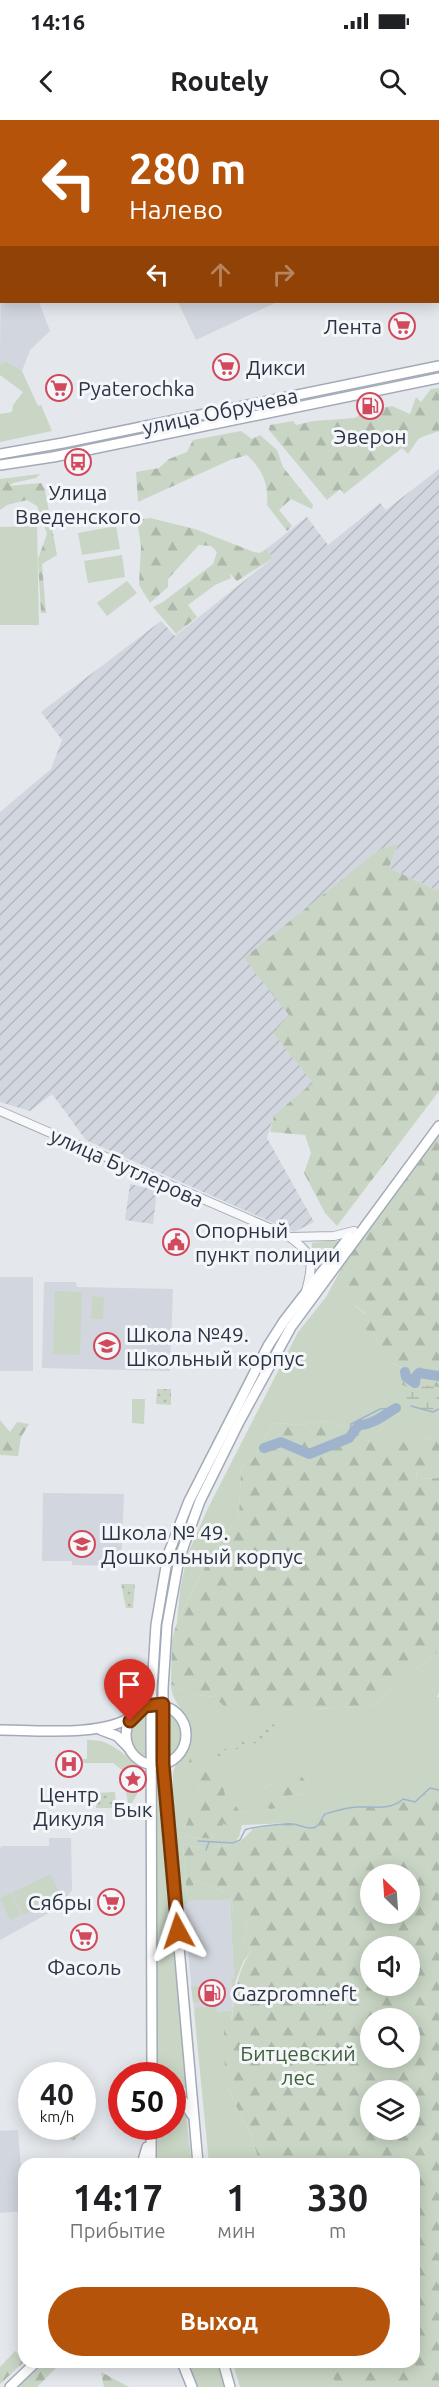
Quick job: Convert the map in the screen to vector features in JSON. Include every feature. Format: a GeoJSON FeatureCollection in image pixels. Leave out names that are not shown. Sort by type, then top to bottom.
{"type":"FeatureCollection","features":[{"type":"Feature","properties":{"kind":"main road","name":"улица Обручева"},"geometry":{"type":"LineString","coordinates":[[0,454],[439,366]]}},
{"type":"Feature","properties":{"kind":"main road","name":"улица Обручева"},"geometry":{"type":"LineString","coordinates":[[0,465],[53,457],[439,378]]}},
{"type":"Feature","properties":{"kind":"main road"},"geometry":{"type":"LineString","coordinates":[[152,2062],[151,1704],[156,1624],[162,1582],[177,1531],[220,1439],[268,1346],[305,1293],[439,1118]]}},
{"type":"Feature","properties":{"kind":"main road"},"geometry":{"type":"LineString","coordinates":[[197,2158],[163,1764],[167,1624],[173,1585],[187,1534],[200,1501],[244,1412],[291,1327],[439,1126]]}},
{"type":"Feature","properties":{"kind":"main road"},"geometry":{"type":"LineString","coordinates":[[0,1730],[97,1729],[120,1724],[151,1704],[163,1704],[179,1716],[184,1726],[186,1739],[182,1752],[177,1758],[163,1764],[151,1764],[138,1758],[117,1736],[97,1729]]}},
{"type":"Feature","properties":{"kind":"main road"},"geometry":{"type":"LineString","coordinates":[[133,1753],[126,1733],[134,1715]]}},
{"type":"Feature","properties":{"kind":"main road"},"geometry":{"type":"LineString","coordinates":[[186,2106],[194,2120]]}},
{"type":"Feature","properties":{"kind":"main road"},"geometry":{"type":"LineString","coordinates":[[144,2158],[148,2140]]}},
{"type":"Feature","properties":{"kind":"main road"},"geometry":{"type":"LineString","coordinates":[[151,2140],[151,2158]]}},
{"type":"Feature","properties":{"kind":"main road"},"geometry":{"type":"LineString","coordinates":[[10,2387],[30,2368]]}},
{"type":"Feature","properties":{"kind":"main road"},"geometry":{"type":"LineString","coordinates":[[184,2368],[192,2387]]}},
{"type":"Feature","properties":{"kind":"main road"},"geometry":{"type":"LineString","coordinates":[[225,2368],[230,2387]]}},
{"type":"Feature","properties":{"kind":"street","name":"улица Бутлерова"},"geometry":{"type":"LineString","coordinates":[[0,1111],[288,1236],[302,1246],[311,1258],[310,1276],[305,1293]]}},
{"type":"Feature","properties":{"kind":"street","name":"улица Бутлерова"},"geometry":{"type":"LineString","coordinates":[[288,1236],[311,1238],[354,1231]]}},
{"type":"Feature","properties":{"kind":"shaded area"},"geometry":{"type":"Polygon","coordinates":[[[0,303],[39,303],[50,331],[30,350],[22,371],[6,361],[0,365],[0,303]]]}},
{"type":"Feature","properties":{"kind":"shaded area"},"geometry":{"type":"Polygon","coordinates":[[[178,303],[275,303],[196,340],[178,303]]]}},
{"type":"Feature","properties":{"kind":"shaded area"},"geometry":{"type":"Polygon","coordinates":[[[439,469],[439,891],[389,868],[398,844],[289,1015],[274,1034],[314,1083],[274,1115],[267,1138],[314,1222],[294,1232],[86,1140],[52,1094],[30,1111],[0,1102],[0,812],[51,769],[62,740],[41,712],[161,621],[175,636],[273,558],[266,549],[307,517],[328,545],[380,503],[386,510],[439,469]]]}},
{"type":"Feature","properties":{"kind":"shaded area"},"geometry":{"type":"Polygon","coordinates":[[[130,1184],[157,1191],[153,1224],[125,1220],[130,1184]]]}},
{"type":"Feature","properties":{"kind":"shaded area"},"geometry":{"type":"Polygon","coordinates":[[[0,1277],[33,1277],[33,1371],[0,1371],[0,1277]]]}},
{"type":"Feature","properties":{"kind":"shaded area","name":"Школа №49. Школьный корпус"},"geometry":{"type":"Polygon","coordinates":[[[44,1282],[76,1282],[77,1287],[173,1289],[170,1371],[42,1368],[44,1282]]]}},
{"type":"Feature","properties":{"kind":"shaded area","name":"Школа № 49. Дошкольный корпус"},"geometry":{"type":"Polygon","coordinates":[[[43,1493],[124,1494],[121,1566],[72,1565],[72,1561],[42,1561],[43,1493]]]}},
{"type":"Feature","properties":{"kind":"shaded area"},"geometry":{"type":"Polygon","coordinates":[[[49,1838],[71,1838],[72,1890],[60,1907],[0,1940],[0,1848],[2,1846],[49,1846],[49,1838]]]}},
{"type":"Feature","properties":{"kind":"shaded area"},"geometry":{"type":"Polygon","coordinates":[[[230,1898],[234,1979],[231,1980],[233,2010],[217,2012],[215,2006],[197,2007],[194,2010],[183,1905],[187,1904],[187,1901],[230,1898]]]}},
{"type":"Feature","properties":{"kind":"shaded area"},"geometry":{"type":"Polygon","coordinates":[[[18,2130],[20,2158],[18,2158],[18,2212],[0,2213],[0,2131],[18,2130]]]}},
{"type":"Feature","properties":{"kind":"green space"},"geometry":{"type":"Polygon","coordinates":[[[6,361],[22,371],[52,431],[0,442],[0,414],[12,412],[13,405],[23,392],[0,375],[0,365],[6,361]]]}},
{"type":"Feature","properties":{"kind":"green space"},"geometry":{"type":"Polygon","coordinates":[[[439,388],[439,431],[419,438],[408,454],[402,448],[344,494],[340,489],[327,500],[269,430],[270,425],[293,421],[296,425],[314,421],[355,418],[365,411],[392,406],[410,414],[416,397],[421,402],[431,389],[439,388]]]}},
{"type":"Feature","properties":{"kind":"green space"},"geometry":{"type":"Polygon","coordinates":[[[241,431],[252,439],[260,435],[277,450],[283,467],[313,505],[312,509],[291,499],[279,510],[292,526],[287,531],[267,505],[267,490],[263,477],[247,455],[230,460],[138,502],[136,472],[159,468],[169,459],[187,452],[193,440],[241,431]]]}},
{"type":"Feature","properties":{"kind":"green space"},"geometry":{"type":"Polygon","coordinates":[[[40,474],[36,478],[9,486],[41,483],[45,490],[57,555],[42,564],[46,613],[41,613],[38,559],[47,534],[37,506],[27,500],[7,505],[0,510],[0,479],[40,474]]]}},
{"type":"Feature","properties":{"kind":"green space"},"geometry":{"type":"Polygon","coordinates":[[[150,518],[195,529],[254,552],[260,553],[266,549],[273,558],[237,581],[229,573],[231,578],[215,585],[188,605],[197,617],[176,634],[153,607],[213,564],[217,552],[211,546],[199,545],[168,579],[168,587],[150,603],[139,585],[141,546],[137,520],[150,518]]]}},
{"type":"Feature","properties":{"kind":"green space"},"geometry":{"type":"Polygon","coordinates":[[[37,526],[39,625],[0,625],[0,527],[37,526]]]}},
{"type":"Feature","properties":{"kind":"green space"},"geometry":{"type":"Polygon","coordinates":[[[116,526],[120,549],[82,555],[78,533],[116,526]]]}},
{"type":"Feature","properties":{"kind":"green space"},"geometry":{"type":"Polygon","coordinates":[[[122,555],[125,577],[88,583],[84,561],[122,555]]]}},
{"type":"Feature","properties":{"kind":"green space"},"geometry":{"type":"Polygon","coordinates":[[[127,581],[137,593],[107,616],[97,603],[127,581]]]}},
{"type":"Feature","properties":{"kind":"green space"},"geometry":{"type":"Polygon","coordinates":[[[398,844],[389,868],[439,891],[439,1091],[337,1226],[325,1213],[304,1173],[311,1153],[305,1135],[270,1132],[274,1115],[313,1083],[273,1033],[289,1015],[244,958],[380,849],[398,844]]]}},
{"type":"Feature","properties":{"kind":"green space"},"geometry":{"type":"Polygon","coordinates":[[[439,1135],[439,1389],[407,1387],[393,1380],[394,1373],[400,1375],[407,1369],[391,1363],[384,1354],[374,1333],[366,1330],[360,1321],[365,1313],[351,1302],[337,1279],[351,1251],[439,1135]]]}},
{"type":"Feature","properties":{"kind":"green space"},"geometry":{"type":"Polygon","coordinates":[[[337,1240],[340,1244],[322,1266],[320,1265],[312,1243],[337,1240]]]}},
{"type":"Feature","properties":{"kind":"green space"},"geometry":{"type":"Polygon","coordinates":[[[351,1251],[351,1302],[365,1314],[384,1354],[391,1363],[407,1369],[400,1375],[439,1389],[439,1434],[424,1439],[424,1450],[366,1441],[399,1415],[393,1410],[357,1430],[322,1421],[303,1425],[274,1423],[253,1459],[241,1467],[239,1516],[210,1557],[177,1622],[180,1590],[187,1556],[207,1510],[298,1332],[326,1297],[351,1251]]]}},
{"type":"Feature","properties":{"kind":"green space"},"geometry":{"type":"Polygon","coordinates":[[[55,1291],[82,1292],[80,1355],[53,1354],[55,1291]]]}},
{"type":"Feature","properties":{"kind":"green space"},"geometry":{"type":"Polygon","coordinates":[[[92,1296],[104,1297],[103,1319],[91,1319],[92,1296]]]}},
{"type":"Feature","properties":{"kind":"green space"},"geometry":{"type":"Polygon","coordinates":[[[418,1384],[439,1387],[439,1415],[411,1410],[404,1391],[418,1384]]]}},
{"type":"Feature","properties":{"kind":"green space"},"geometry":{"type":"Polygon","coordinates":[[[157,1389],[171,1389],[171,1405],[156,1404],[157,1389]]]}},
{"type":"Feature","properties":{"kind":"green space"},"geometry":{"type":"Polygon","coordinates":[[[132,1399],[145,1399],[144,1424],[132,1423],[132,1399]]]}},
{"type":"Feature","properties":{"kind":"green space"},"geometry":{"type":"Polygon","coordinates":[[[393,1410],[399,1415],[367,1441],[394,1444],[407,1427],[423,1449],[424,1439],[439,1434],[439,1468],[416,1471],[417,1479],[439,1478],[439,1651],[374,1704],[365,1707],[309,1709],[224,1706],[214,1697],[190,1694],[171,1684],[172,1640],[177,1622],[210,1557],[239,1516],[241,1467],[253,1459],[274,1423],[303,1425],[322,1421],[357,1430],[393,1410]]]}},
{"type":"Feature","properties":{"kind":"green space"},"geometry":{"type":"Polygon","coordinates":[[[0,1420],[10,1432],[17,1422],[29,1424],[21,1437],[18,1456],[0,1455],[0,1420]]]}},
{"type":"Feature","properties":{"kind":"green space"},"geometry":{"type":"Polygon","coordinates":[[[439,1468],[439,1478],[417,1479],[416,1470],[439,1468]]]}},
{"type":"Feature","properties":{"kind":"green space"},"geometry":{"type":"Polygon","coordinates":[[[121,1584],[135,1584],[133,1608],[126,1608],[121,1584]]]}},
{"type":"Feature","properties":{"kind":"green space"},"geometry":{"type":"Polygon","coordinates":[[[439,1651],[439,1693],[437,1697],[439,1697],[439,1790],[430,1788],[415,1802],[384,1808],[356,1807],[322,1817],[317,1827],[313,1828],[288,1823],[242,1825],[239,1837],[233,1844],[206,1849],[183,1844],[187,1895],[196,1880],[231,1895],[233,1912],[246,1922],[247,1930],[244,1941],[251,1951],[243,1962],[235,1983],[233,2005],[230,1899],[188,1901],[183,1905],[173,1775],[188,1747],[191,1735],[188,1721],[174,1698],[171,1684],[190,1694],[309,1709],[365,1707],[374,1704],[439,1651]],[[304,1780],[290,1781],[273,1788],[269,1784],[264,1789],[281,1797],[308,1793],[308,1784],[304,1780]],[[200,1781],[197,1787],[200,1793],[199,1811],[187,1821],[181,1836],[213,1839],[211,1834],[222,1822],[254,1815],[250,1811],[242,1813],[220,1801],[200,1781]]]}},
{"type":"Feature","properties":{"kind":"green space"},"geometry":{"type":"Polygon","coordinates":[[[147,1712],[147,1754],[144,1756],[134,1749],[129,1733],[136,1717],[147,1712]]]}},
{"type":"Feature","properties":{"kind":"green space"},"geometry":{"type":"Polygon","coordinates":[[[171,1716],[179,1726],[182,1737],[179,1747],[169,1755],[169,1717],[171,1716]]]}},
{"type":"Feature","properties":{"kind":"green space"},"geometry":{"type":"Polygon","coordinates":[[[273,1724],[278,1727],[266,1738],[244,1747],[220,1752],[221,1758],[216,1760],[214,1754],[264,1732],[273,1724]]]}},
{"type":"Feature","properties":{"kind":"green space"},"geometry":{"type":"Polygon","coordinates":[[[194,1738],[201,1744],[194,1761],[189,1763],[194,1738]]]}},
{"type":"Feature","properties":{"kind":"green space"},"geometry":{"type":"Polygon","coordinates":[[[87,1740],[101,1741],[112,1746],[131,1760],[140,1772],[143,1784],[129,1808],[122,1770],[113,1763],[83,1763],[83,1759],[87,1759],[87,1740]]]}},
{"type":"Feature","properties":{"kind":"green space"},"geometry":{"type":"Polygon","coordinates":[[[210,1767],[220,1768],[220,1782],[223,1784],[225,1795],[221,1801],[233,1802],[241,1813],[250,1811],[255,1815],[246,1823],[234,1821],[228,1826],[223,1823],[223,1829],[211,1834],[213,1839],[181,1836],[178,1841],[178,1829],[185,1827],[191,1813],[199,1811],[196,1801],[200,1793],[197,1787],[204,1772],[210,1767]]]}},
{"type":"Feature","properties":{"kind":"green space"},"geometry":{"type":"Polygon","coordinates":[[[291,1775],[300,1775],[308,1784],[308,1793],[281,1797],[277,1808],[270,1809],[259,1802],[264,1789],[269,1784],[273,1787],[280,1780],[290,1781],[291,1775]]]}},
{"type":"Feature","properties":{"kind":"green space"},"geometry":{"type":"Polygon","coordinates":[[[155,1777],[158,1777],[184,2062],[156,2062],[155,1777]]]}},
{"type":"Feature","properties":{"kind":"green space","name":"Битцевский лес"},"geometry":{"type":"Polygon","coordinates":[[[430,1788],[439,1790],[439,2387],[336,2387],[330,2368],[420,2368],[420,2158],[258,2158],[250,2131],[225,2081],[224,2024],[232,2018],[240,1975],[251,1951],[244,1941],[247,1930],[246,1922],[233,1912],[231,1895],[196,1880],[187,1896],[183,1844],[206,1849],[233,1844],[241,1841],[253,1829],[288,1823],[313,1828],[317,1827],[325,1814],[341,1809],[387,1807],[403,1799],[415,1802],[430,1788]]]}},
{"type":"Feature","properties":{"kind":"green space"},"geometry":{"type":"Polygon","coordinates":[[[115,1792],[116,1808],[96,1808],[96,1793],[115,1792]]]}},
{"type":"Feature","properties":{"kind":"green space"},"geometry":{"type":"Polygon","coordinates":[[[50,1874],[61,1896],[23,1915],[12,1893],[50,1874]]]}},
{"type":"Feature","properties":{"kind":"green space"},"geometry":{"type":"Polygon","coordinates":[[[11,1893],[21,1915],[10,1920],[0,1898],[11,1893]]]}},
{"type":"Feature","properties":{"kind":"green space"},"geometry":{"type":"Polygon","coordinates":[[[191,1986],[205,1987],[210,1990],[213,1995],[209,2002],[193,2002],[191,1986]]]}},
{"type":"Feature","properties":{"kind":"green space"},"geometry":{"type":"Polygon","coordinates":[[[216,2006],[217,2012],[232,2010],[225,2081],[250,2131],[258,2158],[208,2158],[194,2010],[197,2007],[216,2006]]]}},
{"type":"Feature","properties":{"kind":"green space"},"geometry":{"type":"Polygon","coordinates":[[[186,2116],[191,2158],[154,2158],[155,2140],[186,2140],[186,2116]]]}},
{"type":"Feature","properties":{"kind":"green space"},"geometry":{"type":"Polygon","coordinates":[[[15,2351],[18,2354],[18,2368],[0,2384],[0,2367],[15,2351]]]}},
{"type":"Feature","properties":{"kind":"green space"},"geometry":{"type":"Polygon","coordinates":[[[35,2368],[56,2368],[37,2387],[15,2387],[35,2368]]]}},
{"type":"Feature","properties":{"kind":"green space"},"geometry":{"type":"Polygon","coordinates":[[[190,2368],[220,2368],[226,2387],[198,2387],[190,2368]]]}},
{"type":"Feature","properties":{"kind":"green space"},"geometry":{"type":"Polygon","coordinates":[[[234,2368],[330,2368],[336,2387],[240,2387],[234,2368]]]}},
{"type":"Feature","properties":{"kind":"green space"},"geometry":{"type":"Polygon","coordinates":[[[101,2372],[129,2387],[104,2387],[101,2372]]]}},
{"type":"Feature","properties":{"kind":"waterway"},"geometry":{"type":"LineString","coordinates":[[405,1372],[406,1377],[415,1383],[419,1373],[439,1376]]}},
{"type":"Feature","properties":{"kind":"waterway"},"geometry":{"type":"LineString","coordinates":[[411,1406],[433,1412],[439,1409]]}},
{"type":"Feature","properties":{"kind":"waterway"},"geometry":{"type":"LineString","coordinates":[[349,1438],[351,1424],[380,1409],[396,1408]]}},
{"type":"Feature","properties":{"kind":"waterway"},"geometry":{"type":"LineString","coordinates":[[264,1448],[281,1442],[309,1454],[349,1438],[359,1425],[373,1421],[396,1408]]}},
{"type":"Feature","properties":{"kind":"waterway"},"geometry":{"type":"LineString","coordinates":[[198,1841],[233,1843],[240,1840],[245,1830],[269,1826],[290,1824],[315,1827],[325,1814],[341,1809],[387,1807],[403,1799],[415,1802],[430,1788],[439,1790]]}},
{"type":"Feature","properties":{"kind":"waterway"},"geometry":{"type":"LineString","coordinates":[[206,1850],[209,1842]]}},
{"type":"Feature","properties":{"kind":"place","name":"Лента"},"geometry":{"type":"Point","coordinates":[402,326]}},
{"type":"Feature","properties":{"kind":"place","name":"Дикси"},"geometry":{"type":"Point","coordinates":[226,367]}},
{"type":"Feature","properties":{"kind":"place","name":"Pyaterochka"},"geometry":{"type":"Point","coordinates":[59,388]}},
{"type":"Feature","properties":{"kind":"place","name":"Эверон"},"geometry":{"type":"Point","coordinates":[370,406]}},
{"type":"Feature","properties":{"kind":"place","name":"Улица Введенского"},"geometry":{"type":"Point","coordinates":[78,462]}},
{"type":"Feature","properties":{"kind":"place","name":"Опорный пункт полиции"},"geometry":{"type":"Point","coordinates":[176,1242]}},
{"type":"Feature","properties":{"kind":"place","name":"Школа №49. Школьный корпус"},"geometry":{"type":"Point","coordinates":[107,1346]}},
{"type":"Feature","properties":{"kind":"place","name":"Школа № 49. Дошкольный корпус"},"geometry":{"type":"Point","coordinates":[82,1544]}},
{"type":"Feature","properties":{"kind":"place","name":"Центр Дикуля"},"geometry":{"type":"Point","coordinates":[69,1764]}},
{"type":"Feature","properties":{"kind":"place","name":"Бык"},"geometry":{"type":"Point","coordinates":[133,1779]}},
{"type":"Feature","properties":{"kind":"place","name":"Сябры"},"geometry":{"type":"Point","coordinates":[111,1902]}},
{"type":"Feature","properties":{"kind":"place","name":"Фасоль"},"geometry":{"type":"Point","coordinates":[84,1937]}},
{"type":"Feature","properties":{"kind":"place","name":"Gazpromneft"},"geometry":{"type":"Point","coordinates":[212,1993]}},
{"type":"Feature","properties":{"kind":"route"},"geometry":{"type":"LineString","coordinates":[[130,1721],[145,1706],[163,1704],[163,1764],[178,1931]]}}]}
